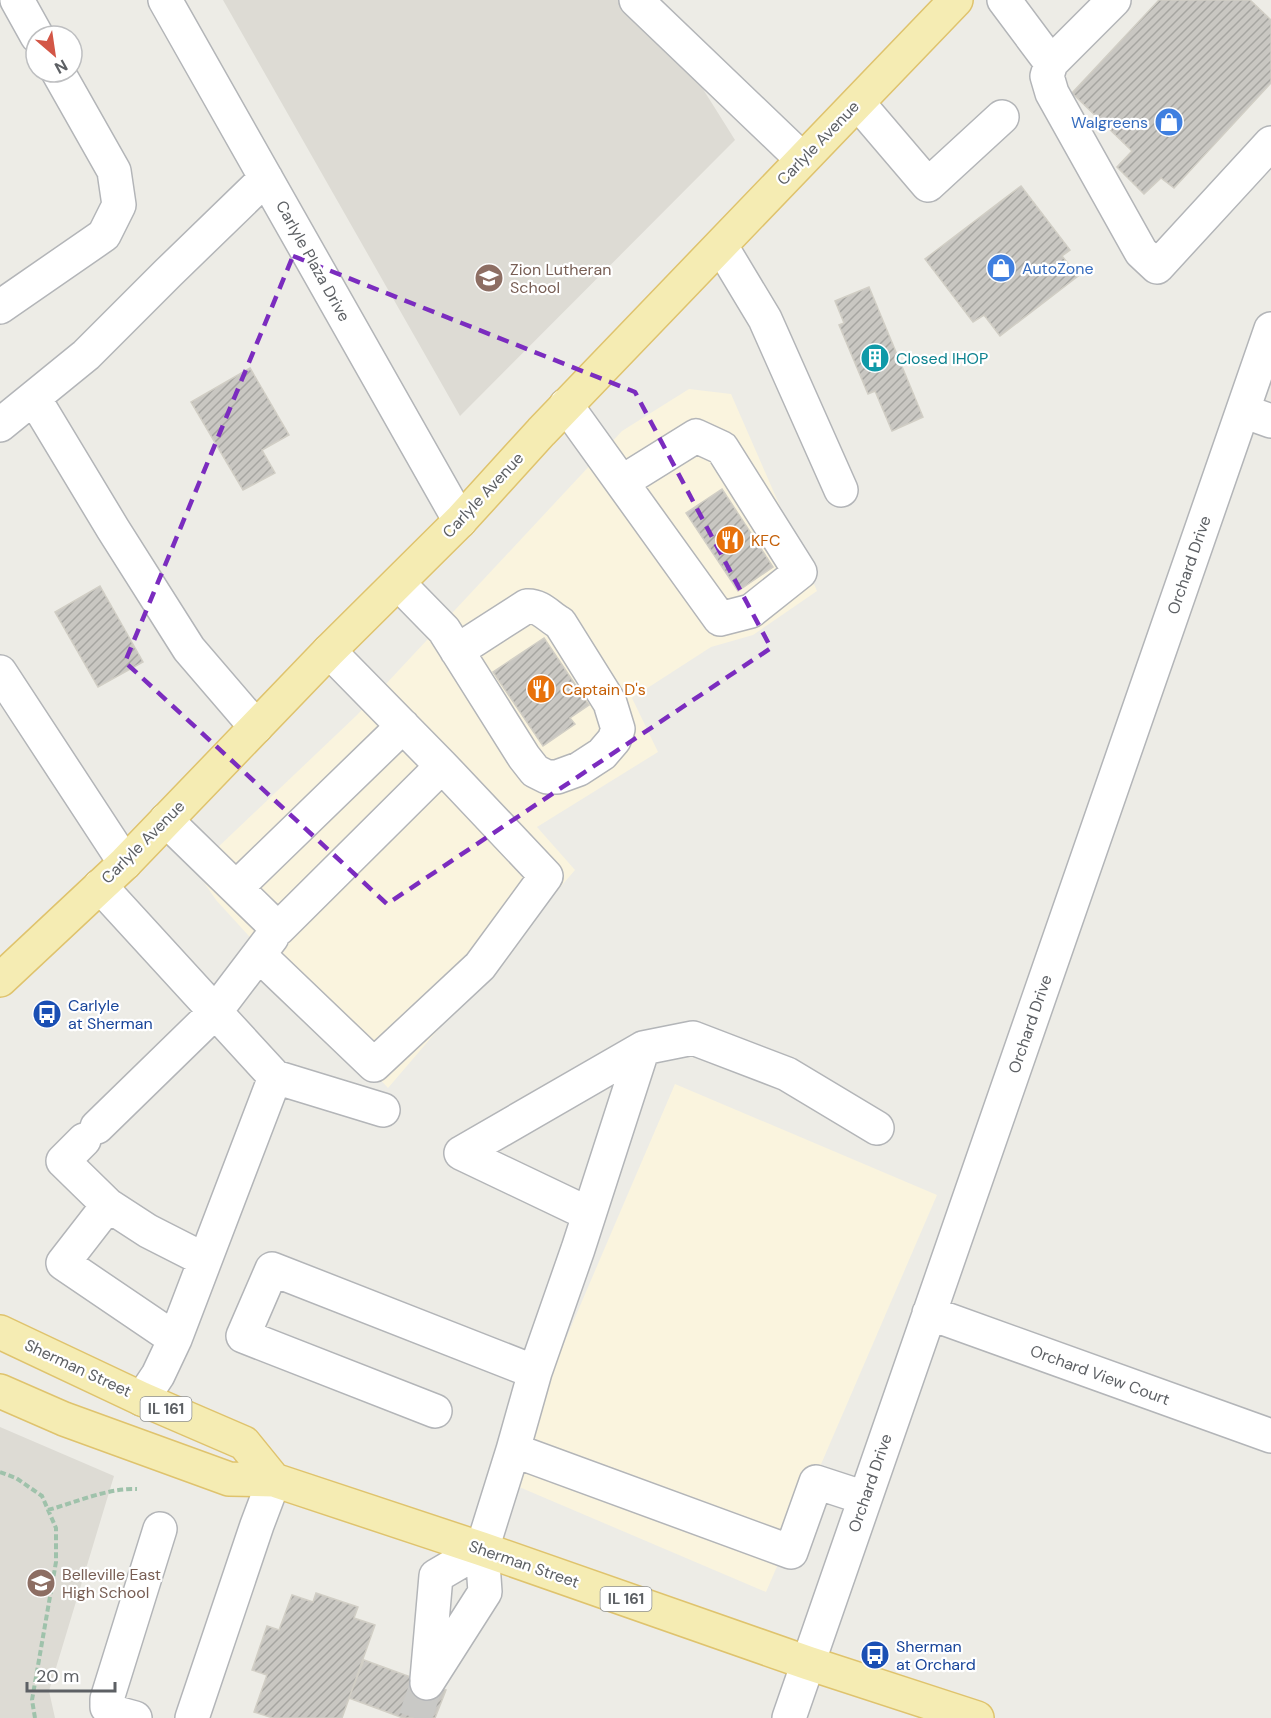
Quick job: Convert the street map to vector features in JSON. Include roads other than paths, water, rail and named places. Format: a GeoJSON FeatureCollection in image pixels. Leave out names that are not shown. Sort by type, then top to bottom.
{"type":"FeatureCollection","features":[{"type":"Feature","properties":{"kind":"main road","name":"Carlyle Avenue"},"geometry":{"type":"LineString","coordinates":[[0,980],[125,863],[329,651],[460,521],[566,405],[956,0]]}},
{"type":"Feature","properties":{"kind":"main road","name":"Sherman Street"},"geometry":{"type":"LineString","coordinates":[[0,1332],[142,1399],[244,1443],[274,1480]]}},
{"type":"Feature","properties":{"kind":"main road","name":"Sherman Street"},"geometry":{"type":"LineString","coordinates":[[0,1391],[64,1419],[229,1479],[274,1480],[977,1718]]}},
{"type":"Feature","properties":{"kind":"street"},"geometry":{"type":"LineString","coordinates":[[17,0],[30,24]]}},
{"type":"Feature","properties":{"kind":"street","name":"Carlyle Plaza Drive"},"geometry":{"type":"LineString","coordinates":[[165,0],[460,521]]}},
{"type":"Feature","properties":{"kind":"street"},"geometry":{"type":"LineString","coordinates":[[636,0],[802,159]]}},
{"type":"Feature","properties":{"kind":"street"},"geometry":{"type":"LineString","coordinates":[[1004,0],[1052,63]]}},
{"type":"Feature","properties":{"kind":"street"},"geometry":{"type":"LineString","coordinates":[[1114,0],[1052,63],[1047,76],[1052,93],[1142,252],[1156,267],[1271,143]]}},
{"type":"Feature","properties":{"kind":"street"},"geometry":{"type":"LineString","coordinates":[[4,293],[104,235],[118,205],[114,171],[65,84]]}},
{"type":"Feature","properties":{"kind":"street"},"geometry":{"type":"LineString","coordinates":[[858,102],[928,184],[1002,117]]}},
{"type":"Feature","properties":{"kind":"street"},"geometry":{"type":"LineString","coordinates":[[0,425],[86,355],[266,178]]}},
{"type":"Feature","properties":{"kind":"street"},"geometry":{"type":"LineString","coordinates":[[721,246],[765,319],[841,490]]}},
{"type":"Feature","properties":{"kind":"street","name":"Orchard Drive"},"geometry":{"type":"LineString","coordinates":[[789,1718],[929,1314],[1257,416],[1271,329]]}},
{"type":"Feature","properties":{"kind":"street"},"geometry":{"type":"LineString","coordinates":[[34,398],[189,649],[256,727]]}},
{"type":"Feature","properties":{"kind":"street"},"geometry":{"type":"LineString","coordinates":[[566,405],[622,483],[720,619],[751,610],[800,572],[722,448],[696,436],[622,483]]}},
{"type":"Feature","properties":{"kind":"street"},"geometry":{"type":"LineString","coordinates":[[398,583],[439,623],[524,757],[535,771],[547,777],[557,777],[579,769],[602,754],[614,740],[618,729],[612,708],[560,623],[534,605],[527,606],[464,662]]}},
{"type":"Feature","properties":{"kind":"street"},"geometry":{"type":"LineString","coordinates":[[166,820],[236,888],[268,942],[374,1065],[480,966],[546,876],[329,651]]}},
{"type":"Feature","properties":{"kind":"street"},"geometry":{"type":"LineString","coordinates":[[0,672],[125,863]]}},
{"type":"Feature","properties":{"kind":"street"},"geometry":{"type":"LineString","coordinates":[[236,888],[403,726]]}},
{"type":"Feature","properties":{"kind":"street"},"geometry":{"type":"LineString","coordinates":[[205,1260],[148,1231],[108,1205],[82,1143],[215,1012],[268,942],[442,766]]}},
{"type":"Feature","properties":{"kind":"street"},"geometry":{"type":"LineString","coordinates":[[100,886],[275,1077],[383,1110]]}},
{"type":"Feature","properties":{"kind":"street"},"geometry":{"type":"LineString","coordinates":[[589,1215],[461,1152],[643,1048],[693,1038],[787,1074],[877,1128]]}},
{"type":"Feature","properties":{"kind":"street"},"geometry":{"type":"LineString","coordinates":[[482,1549],[436,1576],[427,1683],[485,1592],[482,1549],[536,1371],[643,1048]]}},
{"type":"Feature","properties":{"kind":"street"},"geometry":{"type":"LineString","coordinates":[[142,1399],[158,1375],[175,1339],[275,1077]]}},
{"type":"Feature","properties":{"kind":"street"},"geometry":{"type":"LineString","coordinates":[[108,1205],[63,1263],[175,1339]]}},
{"type":"Feature","properties":{"kind":"street"},"geometry":{"type":"LineString","coordinates":[[435,1411],[243,1336],[272,1269],[536,1371]]}},
{"type":"Feature","properties":{"kind":"street","name":"Orchard View Court"},"geometry":{"type":"LineString","coordinates":[[929,1314],[1271,1436]]}},
{"type":"Feature","properties":{"kind":"street"},"geometry":{"type":"LineString","coordinates":[[513,1450],[791,1552],[816,1482],[865,1498]]}},
{"type":"Feature","properties":{"kind":"street"},"geometry":{"type":"LineString","coordinates":[[192,1718],[274,1480]]}},
{"type":"Feature","properties":{"kind":"street"},"geometry":{"type":"LineString","coordinates":[[135,1718],[113,1712],[107,1707],[107,1699],[160,1529]]}},
{"type":"Feature","properties":{"kind":"tunnel"},"geometry":{"type":"LineString","coordinates":[[415,1718],[427,1683]]}},
{"type":"Feature","properties":{"kind":"place","name":"Walgreens"},"geometry":{"type":"Point","coordinates":[1169,122]}},
{"type":"Feature","properties":{"kind":"place","name":"AutoZone"},"geometry":{"type":"Point","coordinates":[1001,268]}},
{"type":"Feature","properties":{"kind":"place","name":"Zion Lutheran School"},"geometry":{"type":"Point","coordinates":[489,278]}},
{"type":"Feature","properties":{"kind":"place","name":"Closed IHOP"},"geometry":{"type":"Point","coordinates":[875,358]}},
{"type":"Feature","properties":{"kind":"place","name":"KFC"},"geometry":{"type":"Point","coordinates":[730,540]}},
{"type":"Feature","properties":{"kind":"place","name":"Captain D's"},"geometry":{"type":"Point","coordinates":[541,689]}},
{"type":"Feature","properties":{"kind":"place","name":"Carlyle at Sherman"},"geometry":{"type":"Point","coordinates":[47,1014]}},
{"type":"Feature","properties":{"kind":"place","name":"Belleville East High School"},"geometry":{"type":"Point","coordinates":[41,1583]}},
{"type":"Feature","properties":{"kind":"place","name":"Sherman at Orchard"},"geometry":{"type":"Point","coordinates":[875,1655]}}]}
